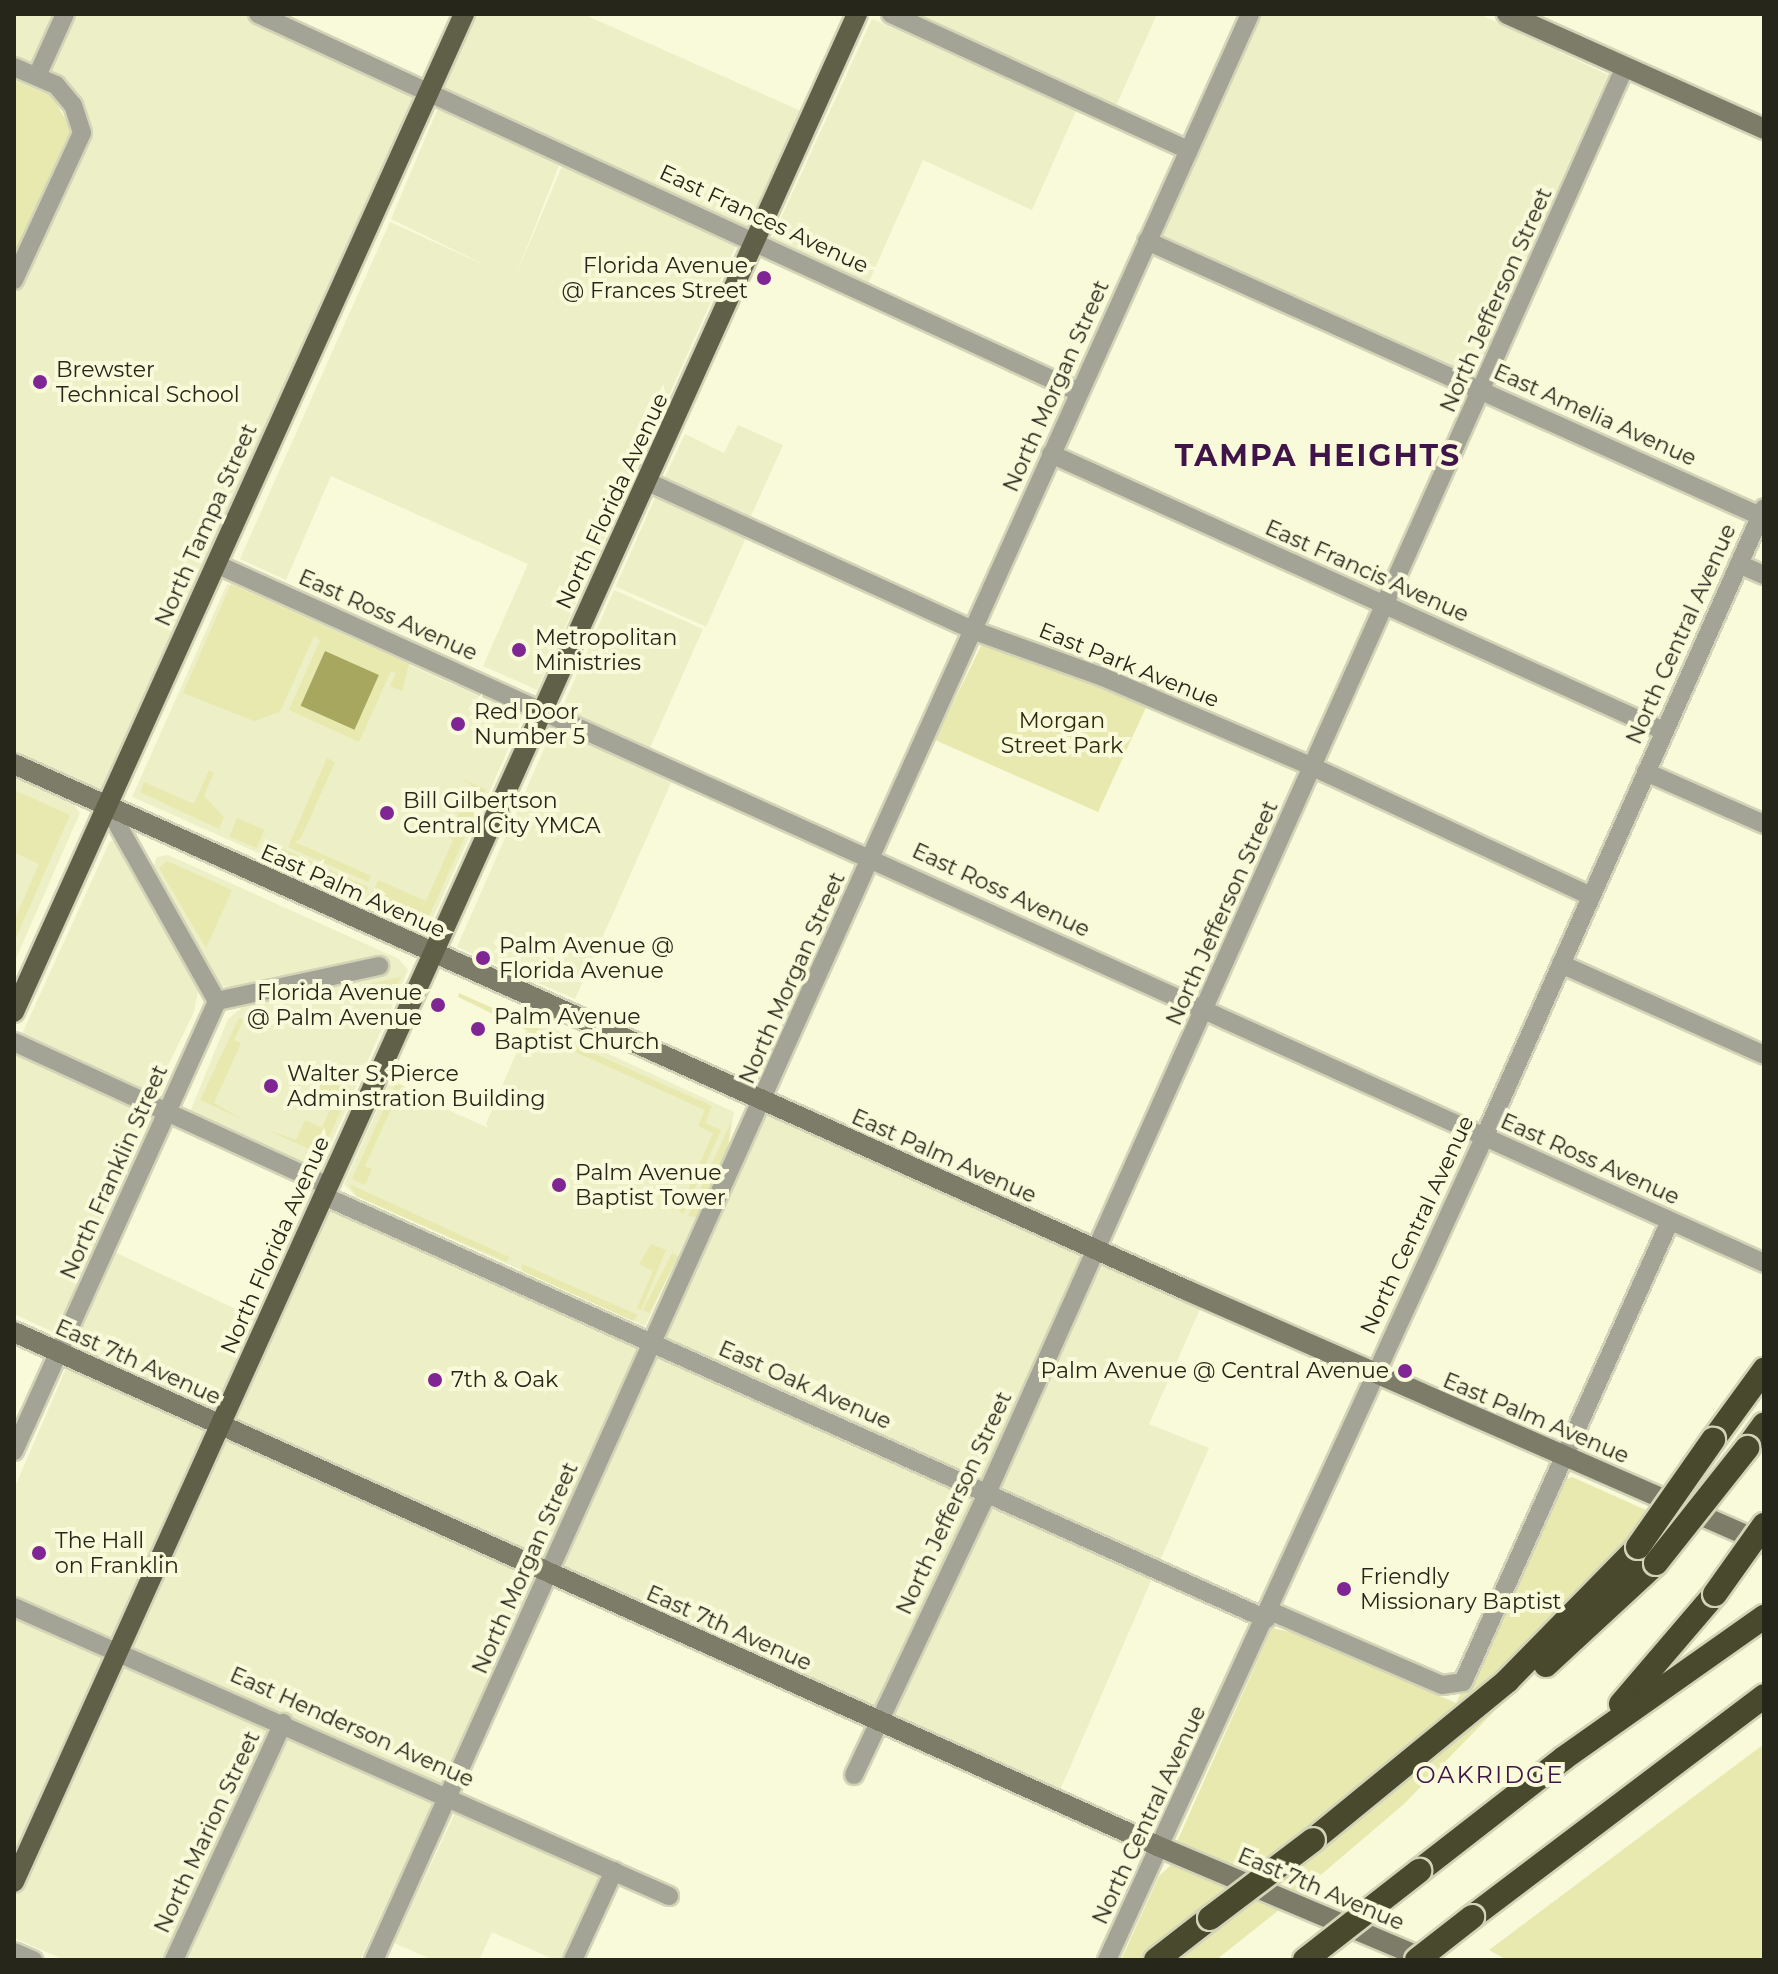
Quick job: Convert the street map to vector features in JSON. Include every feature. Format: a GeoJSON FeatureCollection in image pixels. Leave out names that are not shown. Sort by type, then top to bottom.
{"type":"FeatureCollection","features":[{"type":"Feature","properties":{"kind":"highway"},"geometry":{"type":"LineString","coordinates":[[1647,1555],[1713,1440],[1764,1370]]}},
{"type":"Feature","properties":{"kind":"highway"},"geometry":{"type":"LineString","coordinates":[[1156,1960],[1402,1770],[1530,1679],[1747,1448],[1764,1425]]}},
{"type":"Feature","properties":{"kind":"highway"},"geometry":{"type":"LineString","coordinates":[[1564,1758],[1642,1683],[1715,1594],[1764,1525]]}},
{"type":"Feature","properties":{"kind":"highway"},"geometry":{"type":"LineString","coordinates":[[1305,1960],[1564,1758],[1764,1617]]}},
{"type":"Feature","properties":{"kind":"highway"},"geometry":{"type":"LineString","coordinates":[[1417,1960],[1764,1696]]}},
{"type":"Feature","properties":{"kind":"main road","name":"North Tampa Street"},"geometry":{"type":"LineString","coordinates":[[14,1012],[464,14]]}},
{"type":"Feature","properties":{"kind":"main road","name":"North Florida Avenue"},"geometry":{"type":"LineString","coordinates":[[14,1882],[221,1426],[430,953],[648,482],[857,14]]}},
{"type":"Feature","properties":{"kind":"street"},"geometry":{"type":"LineString","coordinates":[[37,76],[65,14]]}},
{"type":"Feature","properties":{"kind":"street","name":"East Frances Avenue"},"geometry":{"type":"LineString","coordinates":[[258,14],[429,90],[1079,392]]}},
{"type":"Feature","properties":{"kind":"street"},"geometry":{"type":"LineString","coordinates":[[891,14],[1188,150]]}},
{"type":"Feature","properties":{"kind":"street","name":"North Morgan Street"},"geometry":{"type":"LineString","coordinates":[[374,1960],[975,631],[1051,454],[1250,14]]}},
{"type":"Feature","properties":{"kind":"street"},"geometry":{"type":"LineString","coordinates":[[1507,14],[1530,19],[1625,67],[1764,129]]}},
{"type":"Feature","properties":{"kind":"street"},"geometry":{"type":"LineString","coordinates":[[14,67],[37,76],[73,105],[82,133],[14,280]]}},
{"type":"Feature","properties":{"kind":"street","name":"North Jefferson Street"},"geometry":{"type":"LineString","coordinates":[[854,1775],[987,1493],[1315,768],[1625,67]]}},
{"type":"Feature","properties":{"kind":"street","name":"East Amelia Avenue"},"geometry":{"type":"LineString","coordinates":[[1147,241],[1762,512]]}},
{"type":"Feature","properties":{"kind":"street","name":"East Francis Avenue"},"geometry":{"type":"LineString","coordinates":[[1051,454],[1664,731]]}},
{"type":"Feature","properties":{"kind":"street","name":"East Park Avenue"},"geometry":{"type":"LineString","coordinates":[[648,482],[975,631],[1103,677],[1315,768],[1591,896]]}},
{"type":"Feature","properties":{"kind":"street","name":"North Central Avenue"},"geometry":{"type":"LineString","coordinates":[[1107,1960],[1268,1615],[1374,1374],[1484,1138],[1762,512]]}},
{"type":"Feature","properties":{"kind":"street","name":"East Ross Avenue"},"geometry":{"type":"LineString","coordinates":[[216,564],[873,857],[1764,1263]]}},
{"type":"Feature","properties":{"kind":"street"},"geometry":{"type":"LineString","coordinates":[[1739,564],[1764,575]]}},
{"type":"Feature","properties":{"kind":"street","name":"East Palm Avenue"},"geometry":{"type":"LineString","coordinates":[[14,764],[1374,1374],[1764,1543]]}},
{"type":"Feature","properties":{"kind":"street"},"geometry":{"type":"LineString","coordinates":[[1646,772],[1764,824]]}},
{"type":"Feature","properties":{"kind":"street"},"geometry":{"type":"LineString","coordinates":[[107,806],[217,1001],[379,966]]}},
{"type":"Feature","properties":{"kind":"street"},"geometry":{"type":"LineString","coordinates":[[1561,964],[1764,1055]]}},
{"type":"Feature","properties":{"kind":"street","name":"North Franklin Street"},"geometry":{"type":"LineString","coordinates":[[14,1451],[217,1001]]}},
{"type":"Feature","properties":{"kind":"street","name":"East Oak Avenue"},"geometry":{"type":"LineString","coordinates":[[14,1042],[169,1111],[326,1191],[651,1342],[1268,1615],[1442,1685],[1463,1682],[1561,1455]]}},
{"type":"Feature","properties":{"kind":"street"},"geometry":{"type":"LineString","coordinates":[[1561,1455],[1670,1221]]}},
{"type":"Feature","properties":{"kind":"street","name":"East 7th Avenue"},"geometry":{"type":"LineString","coordinates":[[14,1332],[1160,1847],[1427,1960]]}},
{"type":"Feature","properties":{"kind":"street","name":"East Henderson Avenue"},"geometry":{"type":"LineString","coordinates":[[14,1607],[283,1723],[669,1896]]}},
{"type":"Feature","properties":{"kind":"street","name":"North Marion Street"},"geometry":{"type":"LineString","coordinates":[[174,1960],[283,1723]]}},
{"type":"Feature","properties":{"kind":"street"},"geometry":{"type":"LineString","coordinates":[[573,1960],[614,1871]]}},
{"type":"Feature","properties":{"kind":"street"},"geometry":{"type":"LineString","coordinates":[[14,1952],[33,1960]]}},
{"type":"Feature","properties":{"kind":"shaded area"},"geometry":{"type":"Polygon","coordinates":[[[14,14],[59,14],[35,68],[14,58],[14,14]]]}},
{"type":"Feature","properties":{"kind":"shaded area"},"geometry":{"type":"Polygon","coordinates":[[[65,14],[258,14],[425,89],[103,803],[14,762],[14,293],[90,126],[70,87],[40,71],[65,14]]]}},
{"type":"Feature","properties":{"kind":"shaded area"},"geometry":{"type":"Polygon","coordinates":[[[465,14],[583,14],[810,115],[755,238],[431,86],[465,14]]]}},
{"type":"Feature","properties":{"kind":"shaded area"},"geometry":{"type":"Polygon","coordinates":[[[903,14],[1157,14],[1112,115],[1062,82],[903,14]]]}},
{"type":"Feature","properties":{"kind":"shaded area"},"geometry":{"type":"Polygon","coordinates":[[[1260,14],[1479,14],[1608,75],[1474,375],[1155,237],[1260,14]]]}},
{"type":"Feature","properties":{"kind":"shaded area"},"geometry":{"type":"Polygon","coordinates":[[[872,19],[1076,111],[1032,210],[923,160],[867,286],[770,242],[872,19]]]}},
{"type":"Feature","properties":{"kind":"shaded area"},"geometry":{"type":"Polygon","coordinates":[[[441,101],[562,158],[514,280],[565,159],[738,241],[537,690],[483,666],[528,564],[331,476],[286,580],[240,559],[390,222],[491,268],[391,219],[441,101]]]}},
{"type":"Feature","properties":{"kind":"shaded area"},"geometry":{"type":"Polygon","coordinates":[[[738,425],[783,445],[751,516],[665,477],[685,434],[724,453],[738,425]]]}},
{"type":"Feature","properties":{"kind":"shaded area"},"geometry":{"type":"Polygon","coordinates":[[[660,487],[750,527],[706,627],[616,587],[660,487]]]}},
{"type":"Feature","properties":{"kind":"shaded area"},"geometry":{"type":"Polygon","coordinates":[[[227,584],[523,716],[428,929],[132,797],[227,584]]]}},
{"type":"Feature","properties":{"kind":"shaded area"},"geometry":{"type":"Polygon","coordinates":[[[614,590],[703,629],[641,768],[671,783],[575,999],[457,947],[614,590]]]}},
{"type":"Feature","properties":{"kind":"shaded area"},"geometry":{"type":"Polygon","coordinates":[[[325,651],[379,675],[354,730],[301,706],[325,651]]]}},
{"type":"Feature","properties":{"kind":"shaded area"},"geometry":{"type":"Polygon","coordinates":[[[14,778],[74,805],[80,813],[14,963],[14,778]]]}},
{"type":"Feature","properties":{"kind":"shaded area"},"geometry":{"type":"Polygon","coordinates":[[[110,841],[115,841],[198,991],[194,1012],[153,1096],[22,1034],[110,841]]]}},
{"type":"Feature","properties":{"kind":"shaded area"},"geometry":{"type":"Polygon","coordinates":[[[168,855],[399,959],[408,970],[321,1166],[307,1165],[190,1112],[228,1019],[245,1005],[240,987],[220,986],[152,870],[157,857],[168,855]]]}},
{"type":"Feature","properties":{"kind":"shaded area"},"geometry":{"type":"Polygon","coordinates":[[[531,1018],[734,1112],[728,1147],[645,1326],[356,1196],[344,1184],[389,1084],[489,1128],[486,1124],[531,1018]]]}},
{"type":"Feature","properties":{"kind":"shaded area"},"geometry":{"type":"Polygon","coordinates":[[[16,1049],[150,1110],[91,1241],[276,1328],[328,1202],[653,1355],[761,1108],[1201,1307],[1149,1424],[1209,1448],[1057,1797],[544,1564],[360,1960],[65,1960],[14,1938],[14,1489],[77,1343],[14,1314],[16,1049]]]}},
{"type":"Feature","properties":{"kind":"shaded area"},"geometry":{"type":"Polygon","coordinates":[[[455,1813],[615,1885],[578,1960],[555,1960],[492,1932],[479,1960],[433,1960],[394,1943],[455,1813]]]}},
{"type":"Feature","properties":{"kind":"green space"},"geometry":{"type":"Polygon","coordinates":[[[14,80],[52,96],[73,132],[14,264],[14,80]]]}},
{"type":"Feature","properties":{"kind":"green space"},"geometry":{"type":"Polygon","coordinates":[[[231,584],[409,664],[402,691],[390,686],[396,673],[391,671],[359,742],[289,710],[320,640],[314,636],[280,712],[254,721],[183,693],[231,584]]]}},
{"type":"Feature","properties":{"kind":"green space","name":"Morgan Street Park"},"geometry":{"type":"Polygon","coordinates":[[[982,644],[1148,703],[1098,812],[935,740],[982,644]]]}},
{"type":"Feature","properties":{"kind":"green space"},"geometry":{"type":"Polygon","coordinates":[[[327,758],[335,762],[301,838],[295,842],[371,876],[368,882],[288,847],[327,758]]]}},
{"type":"Feature","properties":{"kind":"green space"},"geometry":{"type":"Polygon","coordinates":[[[209,770],[214,773],[204,796],[224,817],[219,829],[140,792],[144,782],[194,804],[209,770]]]}},
{"type":"Feature","properties":{"kind":"green space"},"geometry":{"type":"Polygon","coordinates":[[[459,777],[486,790],[426,923],[370,898],[378,880],[426,901],[453,840],[447,836],[473,786],[459,777]]]}},
{"type":"Feature","properties":{"kind":"green space"},"geometry":{"type":"Polygon","coordinates":[[[14,790],[70,815],[14,942],[14,921],[39,864],[14,852],[14,790]]]}},
{"type":"Feature","properties":{"kind":"green space"},"geometry":{"type":"Polygon","coordinates":[[[237,818],[265,830],[257,848],[229,836],[237,818]]]}},
{"type":"Feature","properties":{"kind":"green space"},"geometry":{"type":"Polygon","coordinates":[[[274,845],[368,887],[364,895],[270,853],[274,845]]]}},
{"type":"Feature","properties":{"kind":"green space"},"geometry":{"type":"Polygon","coordinates":[[[167,861],[232,890],[206,948],[159,868],[167,861]]]}},
{"type":"Feature","properties":{"kind":"green space"},"geometry":{"type":"Polygon","coordinates":[[[401,977],[392,998],[362,985],[401,977]]]}},
{"type":"Feature","properties":{"kind":"green space"},"geometry":{"type":"Polygon","coordinates":[[[459,993],[712,1106],[705,1123],[721,1130],[683,1215],[670,1197],[673,1192],[685,1197],[713,1133],[698,1126],[705,1110],[526,1030],[458,997],[459,993]]]}},
{"type":"Feature","properties":{"kind":"green space"},"geometry":{"type":"Polygon","coordinates":[[[239,1018],[243,1020],[234,1040],[241,1043],[214,1103],[242,1119],[200,1100],[239,1018]]]}},
{"type":"Feature","properties":{"kind":"green space"},"geometry":{"type":"Polygon","coordinates":[[[323,1079],[350,1091],[321,1154],[265,1129],[296,1140],[305,1120],[322,1128],[333,1102],[316,1094],[323,1079]]]}},
{"type":"Feature","properties":{"kind":"green space"},"geometry":{"type":"Polygon","coordinates":[[[396,1082],[407,1088],[400,1090],[365,1166],[372,1169],[365,1185],[352,1179],[396,1082]]]}},
{"type":"Feature","properties":{"kind":"green space"},"geometry":{"type":"Polygon","coordinates":[[[731,1122],[728,1147],[696,1217],[688,1216],[731,1122]]]}},
{"type":"Feature","properties":{"kind":"green space"},"geometry":{"type":"Polygon","coordinates":[[[349,1184],[509,1257],[507,1262],[356,1196],[349,1184]]]}},
{"type":"Feature","properties":{"kind":"green space"},"geometry":{"type":"Polygon","coordinates":[[[651,1244],[666,1250],[641,1310],[637,1308],[653,1271],[639,1264],[651,1244]]]}},
{"type":"Feature","properties":{"kind":"green space"},"geometry":{"type":"Polygon","coordinates":[[[672,1253],[678,1256],[649,1313],[643,1310],[672,1253]]]}},
{"type":"Feature","properties":{"kind":"green space"},"geometry":{"type":"Polygon","coordinates":[[[522,1264],[638,1315],[633,1321],[522,1271],[522,1264]]]}},
{"type":"Feature","properties":{"kind":"green space"},"geometry":{"type":"Polygon","coordinates":[[[1572,1477],[1657,1515],[1547,1657],[1404,1804],[1296,1896],[1176,1844],[1272,1628],[1303,1635],[1456,1703],[1558,1483],[1572,1477]]]}},
{"type":"Feature","properties":{"kind":"green space"},"geometry":{"type":"Polygon","coordinates":[[[1764,1744],[1764,1960],[1507,1960],[1489,1950],[1764,1744]]]}},
{"type":"Feature","properties":{"kind":"green space"},"geometry":{"type":"Polygon","coordinates":[[[1171,1865],[1279,1910],[1216,1960],[1121,1960],[1159,1876],[1171,1865]]]}},
{"type":"Feature","properties":{"kind":"place","name":"Florida Avenue @ Frances Street"},"geometry":{"type":"Point","coordinates":[764,278]}},
{"type":"Feature","properties":{"kind":"place","name":"Brewster Technical School"},"geometry":{"type":"Point","coordinates":[40,382]}},
{"type":"Feature","properties":{"kind":"place","name":"Metropolitan Ministries"},"geometry":{"type":"Point","coordinates":[519,650]}},
{"type":"Feature","properties":{"kind":"place","name":"Red Door Number 5"},"geometry":{"type":"Point","coordinates":[458,724]}},
{"type":"Feature","properties":{"kind":"place","name":"Bill Gilbertson Central City YMCA"},"geometry":{"type":"Point","coordinates":[387,813]}},
{"type":"Feature","properties":{"kind":"place","name":"Palm Avenue @ Florida Avenue"},"geometry":{"type":"Point","coordinates":[483,958]}},
{"type":"Feature","properties":{"kind":"place","name":"Florida Avenue @ Palm Avenue"},"geometry":{"type":"Point","coordinates":[438,1005]}},
{"type":"Feature","properties":{"kind":"place","name":"Palm Avenue Baptist Church"},"geometry":{"type":"Point","coordinates":[478,1029]}},
{"type":"Feature","properties":{"kind":"place","name":"Walter S. Pierce Adminstration Building"},"geometry":{"type":"Point","coordinates":[271,1086]}},
{"type":"Feature","properties":{"kind":"place","name":"Palm Avenue Baptist Tower"},"geometry":{"type":"Point","coordinates":[559,1185]}},
{"type":"Feature","properties":{"kind":"place","name":"Palm Avenue @ Central Avenue"},"geometry":{"type":"Point","coordinates":[1405,1371]}},
{"type":"Feature","properties":{"kind":"place","name":"7th & Oak"},"geometry":{"type":"Point","coordinates":[435,1380]}},
{"type":"Feature","properties":{"kind":"place","name":"The Hall on Franklin"},"geometry":{"type":"Point","coordinates":[39,1553]}},
{"type":"Feature","properties":{"kind":"place","name":"Friendly Missionary Baptist"},"geometry":{"type":"Point","coordinates":[1344,1589]}},
{"type":"Feature","properties":{"kind":"district","name":"TAMPA HEIGHTS"},"geometry":{"type":"Point","coordinates":[1318,456]}},
{"type":"Feature","properties":{"kind":"district","name":"OAKRIDGE"},"geometry":{"type":"Point","coordinates":[1490,1775]}}]}
